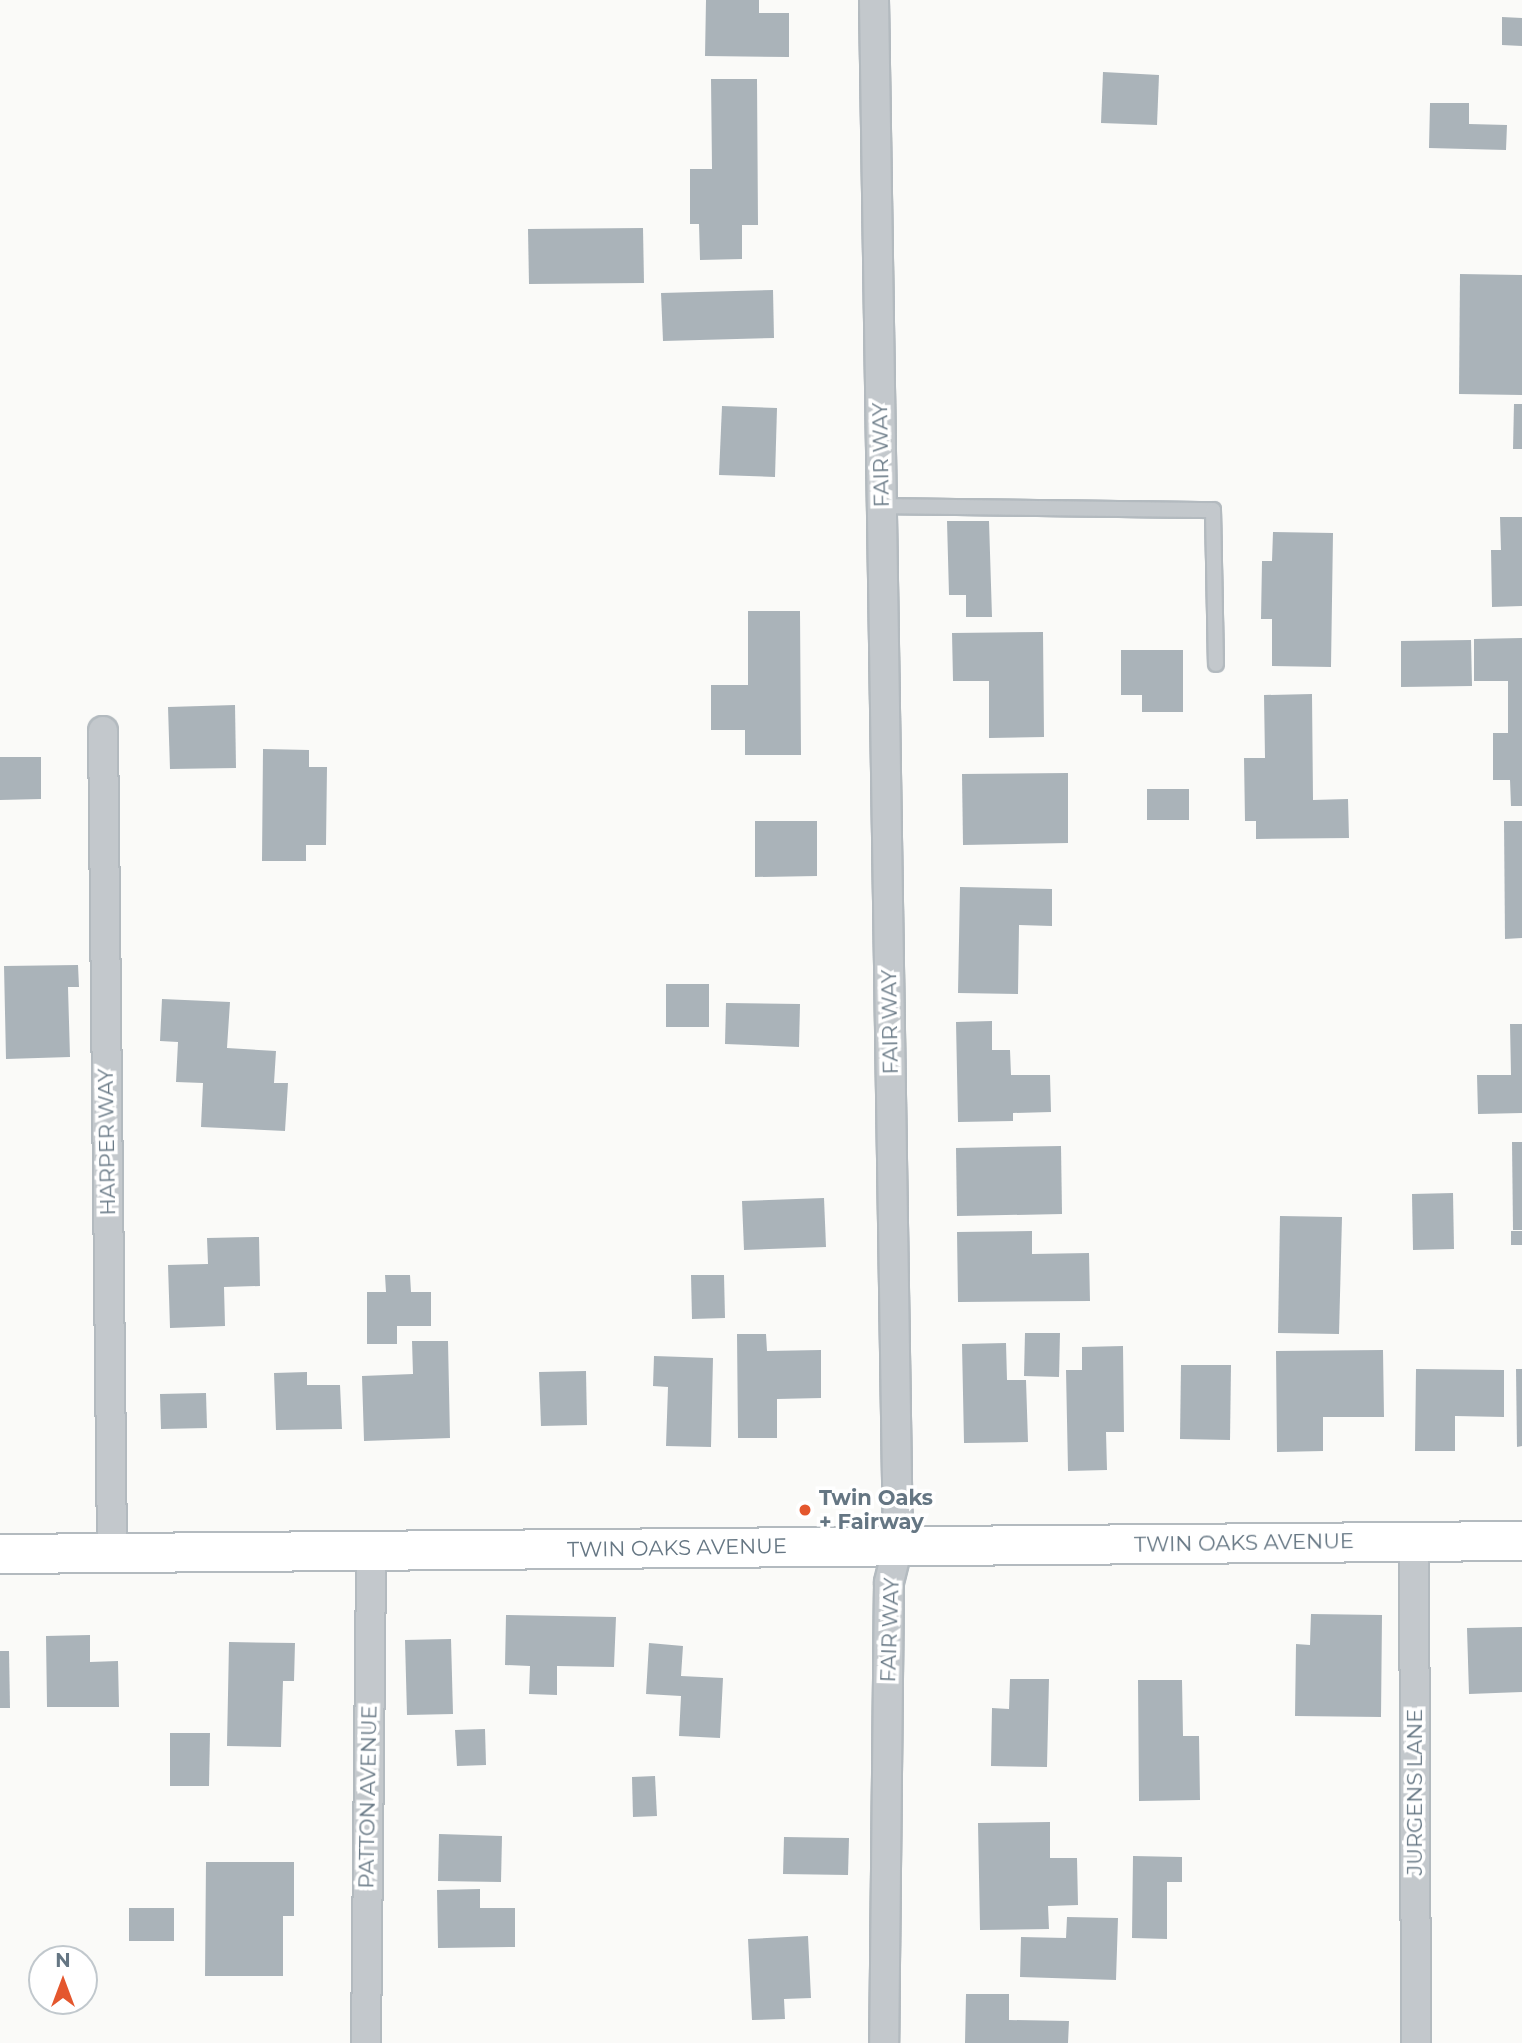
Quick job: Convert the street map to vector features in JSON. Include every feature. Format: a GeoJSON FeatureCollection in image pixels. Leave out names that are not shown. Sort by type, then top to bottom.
{"type":"FeatureCollection","features":[{"type":"Feature","properties":{"kind":"street","name":"FAIR WAY"},"geometry":{"type":"LineString","coordinates":[[874,0],[898,1546],[889,1583],[884,2043]]}},
{"type":"Feature","properties":{"kind":"street","name":"HARPER WAY"},"geometry":{"type":"LineString","coordinates":[[103,731],[112,1553]]}},
{"type":"Feature","properties":{"kind":"street","name":"TWIN OAKS AVENUE"},"geometry":{"type":"LineString","coordinates":[[0,1554],[1522,1541]]}},
{"type":"Feature","properties":{"kind":"street","name":"JURGENS LANE"},"geometry":{"type":"LineString","coordinates":[[1414,1542],[1416,2043]]}},
{"type":"Feature","properties":{"kind":"street","name":"PATTON AVENUE"},"geometry":{"type":"LineString","coordinates":[[366,2043],[371,1551]]}},
{"type":"Feature","properties":{"kind":"lane"},"geometry":{"type":"LineString","coordinates":[[882,506],[1213,510],[1216,664]]}},
{"type":"Feature","properties":{"kind":"building"},"geometry":{"type":"Polygon","coordinates":[[[706,0],[759,0],[759,13],[789,13],[789,57],[705,56],[706,0]]]}},
{"type":"Feature","properties":{"kind":"building"},"geometry":{"type":"Polygon","coordinates":[[[1502,17],[1522,18],[1522,46],[1502,45],[1502,17]]]}},
{"type":"Feature","properties":{"kind":"building"},"geometry":{"type":"Polygon","coordinates":[[[1103,72],[1159,75],[1157,125],[1101,123],[1103,72]]]}},
{"type":"Feature","properties":{"kind":"building"},"geometry":{"type":"Polygon","coordinates":[[[711,79],[757,79],[758,225],[742,225],[742,259],[700,260],[699,224],[690,224],[690,169],[712,169],[711,79]]]}},
{"type":"Feature","properties":{"kind":"building"},"geometry":{"type":"Polygon","coordinates":[[[1430,103],[1469,103],[1469,124],[1507,125],[1506,150],[1429,148],[1430,103]]]}},
{"type":"Feature","properties":{"kind":"building"},"geometry":{"type":"Polygon","coordinates":[[[643,228],[644,283],[529,284],[528,229],[643,228]]]}},
{"type":"Feature","properties":{"kind":"building"},"geometry":{"type":"Polygon","coordinates":[[[1460,274],[1522,275],[1522,395],[1459,394],[1460,274]]]}},
{"type":"Feature","properties":{"kind":"building"},"geometry":{"type":"Polygon","coordinates":[[[773,290],[774,338],[663,341],[661,293],[773,290]]]}},
{"type":"Feature","properties":{"kind":"building"},"geometry":{"type":"Polygon","coordinates":[[[1514,404],[1522,404],[1522,449],[1513,449],[1514,404]]]}},
{"type":"Feature","properties":{"kind":"building"},"geometry":{"type":"Polygon","coordinates":[[[722,406],[777,408],[775,477],[719,475],[722,406]]]}},
{"type":"Feature","properties":{"kind":"building"},"geometry":{"type":"Polygon","coordinates":[[[1500,517],[1522,517],[1522,606],[1492,607],[1491,550],[1501,550],[1500,517]]]}},
{"type":"Feature","properties":{"kind":"building"},"geometry":{"type":"Polygon","coordinates":[[[947,521],[989,521],[992,617],[966,617],[966,595],[949,595],[947,521]]]}},
{"type":"Feature","properties":{"kind":"building"},"geometry":{"type":"Polygon","coordinates":[[[1273,532],[1333,533],[1331,667],[1272,666],[1272,619],[1261,619],[1262,561],[1272,561],[1273,532]]]}},
{"type":"Feature","properties":{"kind":"building"},"geometry":{"type":"Polygon","coordinates":[[[748,611],[800,611],[801,755],[745,755],[745,730],[711,730],[711,685],[748,685],[748,611]]]}},
{"type":"Feature","properties":{"kind":"building"},"geometry":{"type":"Polygon","coordinates":[[[1043,632],[1044,737],[989,738],[989,681],[953,681],[952,633],[1043,632]]]}},
{"type":"Feature","properties":{"kind":"building"},"geometry":{"type":"Polygon","coordinates":[[[1522,638],[1522,806],[1511,806],[1510,780],[1493,780],[1493,733],[1508,733],[1508,681],[1474,681],[1474,639],[1522,638]]]}},
{"type":"Feature","properties":{"kind":"building"},"geometry":{"type":"Polygon","coordinates":[[[1471,640],[1472,686],[1401,687],[1401,641],[1471,640]]]}},
{"type":"Feature","properties":{"kind":"building"},"geometry":{"type":"Polygon","coordinates":[[[1121,650],[1183,650],[1183,712],[1142,712],[1142,695],[1121,695],[1121,650]]]}},
{"type":"Feature","properties":{"kind":"building"},"geometry":{"type":"Polygon","coordinates":[[[1312,694],[1313,800],[1348,799],[1349,838],[1256,839],[1256,821],[1245,821],[1244,758],[1265,758],[1264,695],[1312,694]]]}},
{"type":"Feature","properties":{"kind":"building"},"geometry":{"type":"Polygon","coordinates":[[[235,705],[236,768],[170,769],[168,707],[235,705]]]}},
{"type":"Feature","properties":{"kind":"building"},"geometry":{"type":"Polygon","coordinates":[[[263,749],[309,750],[309,767],[327,767],[326,845],[306,845],[306,861],[262,861],[263,749]]]}},
{"type":"Feature","properties":{"kind":"building"},"geometry":{"type":"Polygon","coordinates":[[[0,757],[41,757],[41,799],[0,800],[0,757]]]}},
{"type":"Feature","properties":{"kind":"building"},"geometry":{"type":"Polygon","coordinates":[[[1068,773],[1068,843],[963,845],[962,774],[1068,773]]]}},
{"type":"Feature","properties":{"kind":"building"},"geometry":{"type":"Polygon","coordinates":[[[1147,789],[1189,789],[1189,820],[1147,820],[1147,789]]]}},
{"type":"Feature","properties":{"kind":"building"},"geometry":{"type":"Polygon","coordinates":[[[755,821],[817,821],[817,876],[755,877],[755,821]]]}},
{"type":"Feature","properties":{"kind":"building"},"geometry":{"type":"Polygon","coordinates":[[[1504,821],[1522,821],[1522,938],[1505,939],[1504,821]]]}},
{"type":"Feature","properties":{"kind":"building"},"geometry":{"type":"Polygon","coordinates":[[[960,887],[1052,889],[1052,926],[1019,925],[1018,994],[958,993],[960,887]]]}},
{"type":"Feature","properties":{"kind":"building"},"geometry":{"type":"Polygon","coordinates":[[[78,965],[79,987],[68,987],[70,1057],[6,1059],[4,966],[78,965]]]}},
{"type":"Feature","properties":{"kind":"building"},"geometry":{"type":"Polygon","coordinates":[[[666,984],[709,984],[709,1027],[666,1027],[666,984]]]}},
{"type":"Feature","properties":{"kind":"building"},"geometry":{"type":"Polygon","coordinates":[[[162,999],[230,1002],[227,1048],[276,1051],[274,1083],[288,1083],[285,1131],[201,1127],[203,1083],[176,1082],[178,1042],[160,1041],[162,999]]]}},
{"type":"Feature","properties":{"kind":"building"},"geometry":{"type":"Polygon","coordinates":[[[726,1003],[800,1004],[799,1047],[725,1044],[726,1003]]]}},
{"type":"Feature","properties":{"kind":"building"},"geometry":{"type":"Polygon","coordinates":[[[992,1021],[992,1050],[1010,1050],[1011,1075],[1050,1075],[1051,1112],[1013,1113],[1013,1121],[958,1122],[956,1022],[992,1021]]]}},
{"type":"Feature","properties":{"kind":"building"},"geometry":{"type":"Polygon","coordinates":[[[1510,1024],[1522,1024],[1522,1113],[1478,1114],[1477,1075],[1511,1075],[1510,1024]]]}},
{"type":"Feature","properties":{"kind":"building"},"geometry":{"type":"Polygon","coordinates":[[[1512,1142],[1522,1142],[1522,1230],[1513,1230],[1512,1142]]]}},
{"type":"Feature","properties":{"kind":"building"},"geometry":{"type":"Polygon","coordinates":[[[1061,1146],[1062,1214],[957,1216],[956,1148],[1061,1146]]]}},
{"type":"Feature","properties":{"kind":"building"},"geometry":{"type":"Polygon","coordinates":[[[1453,1193],[1454,1249],[1413,1250],[1412,1194],[1453,1193]]]}},
{"type":"Feature","properties":{"kind":"building"},"geometry":{"type":"Polygon","coordinates":[[[824,1198],[826,1247],[744,1250],[742,1201],[824,1198]]]}},
{"type":"Feature","properties":{"kind":"building"},"geometry":{"type":"Polygon","coordinates":[[[1280,1216],[1342,1217],[1339,1334],[1278,1333],[1280,1216]]]}},
{"type":"Feature","properties":{"kind":"building"},"geometry":{"type":"Polygon","coordinates":[[[1032,1231],[1032,1254],[1089,1253],[1090,1301],[958,1302],[957,1232],[1032,1231]]]}},
{"type":"Feature","properties":{"kind":"building"},"geometry":{"type":"Polygon","coordinates":[[[1511,1231],[1522,1231],[1522,1245],[1511,1245],[1511,1231]]]}},
{"type":"Feature","properties":{"kind":"building"},"geometry":{"type":"Polygon","coordinates":[[[259,1237],[260,1286],[224,1287],[225,1326],[170,1328],[168,1265],[208,1264],[207,1238],[259,1237]]]}},
{"type":"Feature","properties":{"kind":"building"},"geometry":{"type":"Polygon","coordinates":[[[385,1275],[410,1275],[411,1292],[431,1292],[431,1326],[397,1326],[397,1344],[367,1344],[367,1292],[386,1292],[385,1275]]]}},
{"type":"Feature","properties":{"kind":"building"},"geometry":{"type":"Polygon","coordinates":[[[691,1275],[724,1275],[725,1318],[692,1319],[691,1275]]]}},
{"type":"Feature","properties":{"kind":"building"},"geometry":{"type":"Polygon","coordinates":[[[1025,1333],[1060,1333],[1059,1377],[1024,1376],[1025,1333]]]}},
{"type":"Feature","properties":{"kind":"building"},"geometry":{"type":"Polygon","coordinates":[[[737,1334],[766,1334],[767,1351],[821,1350],[821,1398],[777,1399],[777,1438],[738,1438],[737,1334]]]}},
{"type":"Feature","properties":{"kind":"building"},"geometry":{"type":"Polygon","coordinates":[[[412,1341],[448,1341],[450,1438],[364,1441],[362,1376],[413,1374],[412,1341]]]}},
{"type":"Feature","properties":{"kind":"building"},"geometry":{"type":"Polygon","coordinates":[[[1006,1343],[1007,1380],[1026,1380],[1028,1442],[964,1443],[962,1344],[1006,1343]]]}},
{"type":"Feature","properties":{"kind":"building"},"geometry":{"type":"Polygon","coordinates":[[[1123,1346],[1124,1432],[1106,1432],[1107,1470],[1068,1471],[1066,1370],[1082,1370],[1082,1347],[1123,1346]]]}},
{"type":"Feature","properties":{"kind":"building"},"geometry":{"type":"Polygon","coordinates":[[[1383,1350],[1384,1417],[1323,1417],[1323,1451],[1277,1452],[1276,1351],[1383,1350]]]}},
{"type":"Feature","properties":{"kind":"building"},"geometry":{"type":"Polygon","coordinates":[[[654,1356],[713,1358],[711,1447],[666,1446],[668,1387],[653,1386],[654,1356]]]}},
{"type":"Feature","properties":{"kind":"building"},"geometry":{"type":"Polygon","coordinates":[[[1181,1365],[1231,1365],[1230,1440],[1180,1439],[1181,1365]]]}},
{"type":"Feature","properties":{"kind":"building"},"geometry":{"type":"Polygon","coordinates":[[[1416,1369],[1504,1370],[1504,1417],[1455,1416],[1455,1451],[1415,1451],[1416,1369]]]}},
{"type":"Feature","properties":{"kind":"building"},"geometry":{"type":"Polygon","coordinates":[[[1516,1369],[1522,1369],[1522,1446],[1517,1447],[1516,1369]]]}},
{"type":"Feature","properties":{"kind":"building"},"geometry":{"type":"Polygon","coordinates":[[[586,1371],[587,1425],[541,1426],[539,1372],[586,1371]]]}},
{"type":"Feature","properties":{"kind":"building"},"geometry":{"type":"Polygon","coordinates":[[[307,1372],[307,1385],[340,1385],[342,1429],[276,1430],[274,1373],[307,1372]]]}},
{"type":"Feature","properties":{"kind":"building"},"geometry":{"type":"Polygon","coordinates":[[[206,1393],[207,1428],[161,1429],[160,1394],[206,1393]]]}},
{"type":"Feature","properties":{"kind":"building"},"geometry":{"type":"Polygon","coordinates":[[[1311,1614],[1382,1615],[1381,1717],[1295,1716],[1296,1644],[1310,1645],[1311,1614]]]}},
{"type":"Feature","properties":{"kind":"building"},"geometry":{"type":"Polygon","coordinates":[[[506,1615],[616,1617],[614,1667],[557,1666],[557,1695],[529,1694],[530,1666],[505,1665],[506,1615]]]}},
{"type":"Feature","properties":{"kind":"building"},"geometry":{"type":"Polygon","coordinates":[[[1522,1627],[1522,1692],[1469,1694],[1467,1628],[1522,1627]]]}},
{"type":"Feature","properties":{"kind":"building"},"geometry":{"type":"Polygon","coordinates":[[[90,1635],[90,1662],[118,1661],[119,1707],[47,1707],[46,1636],[90,1635]]]}},
{"type":"Feature","properties":{"kind":"building"},"geometry":{"type":"Polygon","coordinates":[[[451,1639],[453,1714],[407,1715],[405,1640],[451,1639]]]}},
{"type":"Feature","properties":{"kind":"building"},"geometry":{"type":"Polygon","coordinates":[[[229,1642],[295,1643],[294,1681],[283,1681],[281,1747],[227,1746],[229,1642]]]}},
{"type":"Feature","properties":{"kind":"building"},"geometry":{"type":"Polygon","coordinates":[[[649,1643],[683,1646],[681,1676],[723,1678],[720,1738],[679,1736],[681,1696],[646,1694],[649,1643]]]}},
{"type":"Feature","properties":{"kind":"building"},"geometry":{"type":"Polygon","coordinates":[[[0,1651],[9,1651],[10,1708],[0,1708],[0,1651]]]}},
{"type":"Feature","properties":{"kind":"building"},"geometry":{"type":"Polygon","coordinates":[[[1010,1679],[1049,1679],[1047,1767],[991,1766],[992,1708],[1009,1709],[1010,1679]]]}},
{"type":"Feature","properties":{"kind":"building"},"geometry":{"type":"Polygon","coordinates":[[[1138,1680],[1182,1680],[1183,1736],[1199,1736],[1200,1800],[1139,1801],[1138,1680]]]}},
{"type":"Feature","properties":{"kind":"building"},"geometry":{"type":"Polygon","coordinates":[[[485,1729],[486,1765],[457,1766],[455,1730],[485,1729]]]}},
{"type":"Feature","properties":{"kind":"building"},"geometry":{"type":"Polygon","coordinates":[[[170,1733],[210,1733],[209,1786],[170,1786],[170,1733]]]}},
{"type":"Feature","properties":{"kind":"building"},"geometry":{"type":"Polygon","coordinates":[[[655,1776],[657,1816],[633,1817],[632,1777],[655,1776]]]}},
{"type":"Feature","properties":{"kind":"building"},"geometry":{"type":"Polygon","coordinates":[[[1050,1822],[1050,1858],[1077,1858],[1078,1905],[1048,1906],[1049,1929],[980,1930],[978,1823],[1050,1822]]]}},
{"type":"Feature","properties":{"kind":"building"},"geometry":{"type":"Polygon","coordinates":[[[439,1834],[502,1836],[501,1882],[438,1881],[439,1834]]]}},
{"type":"Feature","properties":{"kind":"building"},"geometry":{"type":"Polygon","coordinates":[[[784,1837],[849,1838],[848,1875],[783,1874],[784,1837]]]}},
{"type":"Feature","properties":{"kind":"building"},"geometry":{"type":"Polygon","coordinates":[[[1133,1856],[1182,1857],[1182,1882],[1167,1882],[1167,1939],[1132,1938],[1133,1856]]]}},
{"type":"Feature","properties":{"kind":"building"},"geometry":{"type":"Polygon","coordinates":[[[206,1862],[294,1862],[294,1916],[283,1916],[283,1976],[205,1976],[206,1862]]]}},
{"type":"Feature","properties":{"kind":"building"},"geometry":{"type":"Polygon","coordinates":[[[480,1889],[480,1908],[515,1908],[515,1947],[438,1948],[437,1890],[480,1889]]]}},
{"type":"Feature","properties":{"kind":"building"},"geometry":{"type":"Polygon","coordinates":[[[129,1908],[174,1908],[174,1941],[129,1941],[129,1908]]]}},
{"type":"Feature","properties":{"kind":"building"},"geometry":{"type":"Polygon","coordinates":[[[1067,1917],[1118,1918],[1116,1980],[1020,1977],[1021,1937],[1066,1938],[1067,1917]]]}},
{"type":"Feature","properties":{"kind":"building"},"geometry":{"type":"Polygon","coordinates":[[[808,1936],[811,1998],[784,1999],[785,2019],[752,2020],[748,1939],[808,1936]]]}},
{"type":"Feature","properties":{"kind":"building"},"geometry":{"type":"Polygon","coordinates":[[[966,1994],[1009,1994],[1009,2020],[1069,2021],[1068,2043],[965,2043],[966,1994]]]}},
{"type":"Feature","properties":{"kind":"place","name":"Twin Oaks + Fairway"},"geometry":{"type":"Point","coordinates":[805,1510]}}]}
